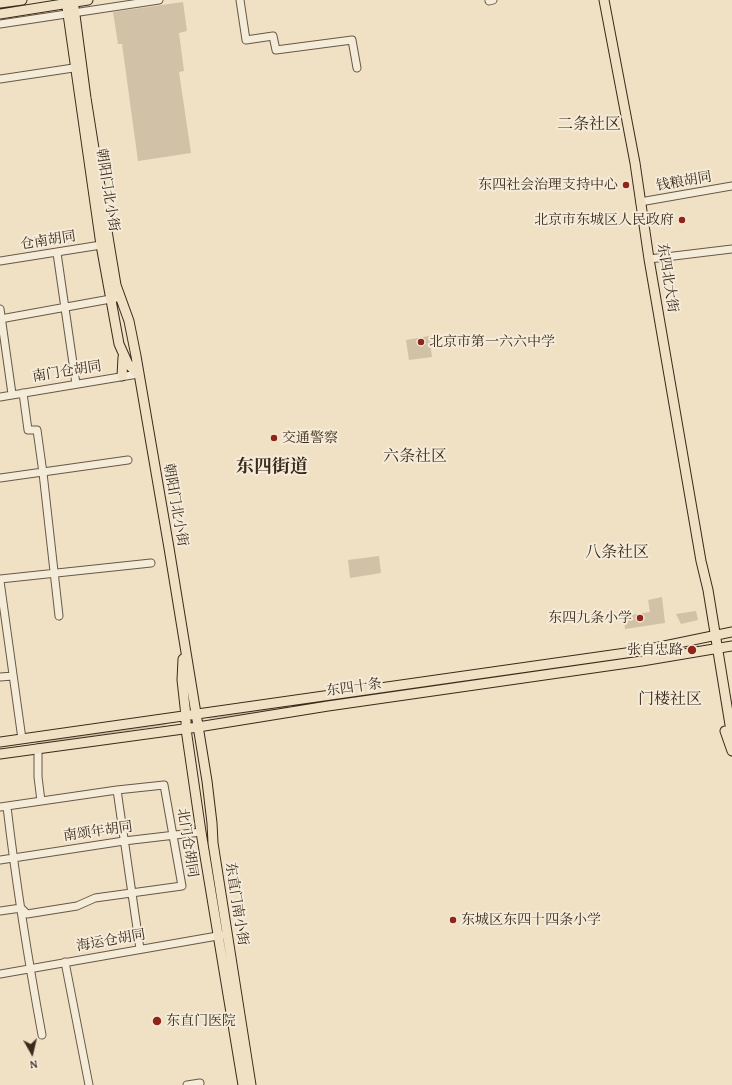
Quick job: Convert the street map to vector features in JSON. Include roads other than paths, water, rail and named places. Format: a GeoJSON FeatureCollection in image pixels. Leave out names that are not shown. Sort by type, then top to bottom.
{"type":"FeatureCollection","features":[{"type":"Feature","properties":{"kind":"main road"},"geometry":{"type":"LineString","coordinates":[[0,3],[22,0]]}},
{"type":"Feature","properties":{"kind":"main road"},"geometry":{"type":"LineString","coordinates":[[0,14],[70,1],[88,0]]}},
{"type":"Feature","properties":{"kind":"main road","name":"东四北大街"},"geometry":{"type":"LineString","coordinates":[[604,0],[623,92],[649,259],[701,562],[708,590],[715,649],[732,737]]}},
{"type":"Feature","properties":{"kind":"main road","name":"朝阳门北小街"},"geometry":{"type":"LineString","coordinates":[[70,1],[79,67],[109,243],[119,344],[128,364],[138,374]]}},
{"type":"Feature","properties":{"kind":"main road","name":"朝阳门北小街"},"geometry":{"type":"LineString","coordinates":[[79,67],[101,245],[115,299],[129,321],[196,715]]}},
{"type":"Feature","properties":{"kind":"main road"},"geometry":{"type":"LineString","coordinates":[[122,376],[124,368],[123,355]]}},
{"type":"Feature","properties":{"kind":"main road"},"geometry":{"type":"LineString","coordinates":[[713,637],[732,632]]}},
{"type":"Feature","properties":{"kind":"main road","name":"东四十条"},"geometry":{"type":"LineString","coordinates":[[0,742],[640,651],[713,637]]}},
{"type":"Feature","properties":{"kind":"main road","name":"朝阳门北小街"},"geometry":{"type":"LineString","coordinates":[[184,641],[182,680],[186,728]]}},
{"type":"Feature","properties":{"kind":"main road"},"geometry":{"type":"LineString","coordinates":[[715,649],[732,646]]}},
{"type":"Feature","properties":{"kind":"main road","name":"东四北大街"},"geometry":{"type":"LineString","coordinates":[[715,649],[726,734],[732,751]]}},
{"type":"Feature","properties":{"kind":"main road","name":"东四十条"},"geometry":{"type":"LineString","coordinates":[[0,754],[198,727],[323,706],[642,661],[715,649]]}},
{"type":"Feature","properties":{"kind":"main road","name":"东直门南小街"},"geometry":{"type":"LineString","coordinates":[[196,715],[207,781],[223,935],[243,1085]]}},
{"type":"Feature","properties":{"kind":"main road","name":"东直门南小街"},"geometry":{"type":"LineString","coordinates":[[186,728],[201,832],[223,935],[251,1085]]}},
{"type":"Feature","properties":{"kind":"street"},"geometry":{"type":"LineString","coordinates":[[0,24],[159,0]]}},
{"type":"Feature","properties":{"kind":"street"},"geometry":{"type":"LineString","coordinates":[[240,0],[246,40],[273,36],[276,50],[352,40],[357,68]]}},
{"type":"Feature","properties":{"kind":"street"},"geometry":{"type":"LineString","coordinates":[[0,79],[79,67]]}},
{"type":"Feature","properties":{"kind":"street","name":"钱粮胡同"},"geometry":{"type":"LineString","coordinates":[[640,202],[732,186]]}},
{"type":"Feature","properties":{"kind":"street","name":"仓南胡同"},"geometry":{"type":"LineString","coordinates":[[0,261],[101,245]]}},
{"type":"Feature","properties":{"kind":"street"},"geometry":{"type":"LineString","coordinates":[[649,259],[732,249]]}},
{"type":"Feature","properties":{"kind":"street"},"geometry":{"type":"LineString","coordinates":[[57,253],[76,384]]}},
{"type":"Feature","properties":{"kind":"street"},"geometry":{"type":"LineString","coordinates":[[1,319],[115,299]]}},
{"type":"Feature","properties":{"kind":"street"},"geometry":{"type":"LineString","coordinates":[[0,309],[12,394]]}},
{"type":"Feature","properties":{"kind":"street","name":"南门仓胡同"},"geometry":{"type":"LineString","coordinates":[[0,397],[138,374]]}},
{"type":"Feature","properties":{"kind":"street"},"geometry":{"type":"LineString","coordinates":[[23,393],[28,430],[37,430],[59,616]]}},
{"type":"Feature","properties":{"kind":"street"},"geometry":{"type":"LineString","coordinates":[[0,478],[128,460]]}},
{"type":"Feature","properties":{"kind":"street"},"geometry":{"type":"LineString","coordinates":[[22,739],[0,580],[151,563]]}},
{"type":"Feature","properties":{"kind":"street"},"geometry":{"type":"LineString","coordinates":[[0,677],[13,676]]}},
{"type":"Feature","properties":{"kind":"street"},"geometry":{"type":"LineString","coordinates":[[38,748],[38,777],[41,801]]}},
{"type":"Feature","properties":{"kind":"street","name":"北门仓胡同"},"geometry":{"type":"LineString","coordinates":[[0,911],[21,908],[27,914],[77,906],[95,898],[182,886],[164,785],[117,790],[3,807]]}},
{"type":"Feature","properties":{"kind":"street"},"geometry":{"type":"LineString","coordinates":[[117,790],[140,949]]}},
{"type":"Feature","properties":{"kind":"street"},"geometry":{"type":"LineString","coordinates":[[3,807],[13,858],[42,1035]]}},
{"type":"Feature","properties":{"kind":"street","name":"南颂年胡同"},"geometry":{"type":"LineString","coordinates":[[0,860],[124,841],[201,832]]}},
{"type":"Feature","properties":{"kind":"street","name":"海运仓胡同"},"geometry":{"type":"LineString","coordinates":[[0,974],[223,935]]}},
{"type":"Feature","properties":{"kind":"street"},"geometry":{"type":"LineString","coordinates":[[66,962],[89,1085]]}},
{"type":"Feature","properties":{"kind":"street"},"geometry":{"type":"LineString","coordinates":[[187,1085],[200,1083]]}},
{"type":"Feature","properties":{"kind":"place","name":"东四社会治理支持中心"},"geometry":{"type":"Point","coordinates":[626,185]}},
{"type":"Feature","properties":{"kind":"place","name":"北京市东城区人民政府"},"geometry":{"type":"Point","coordinates":[682,220]}},
{"type":"Feature","properties":{"kind":"place","name":"北京市第一六六中学"},"geometry":{"type":"Point","coordinates":[421,342]}},
{"type":"Feature","properties":{"kind":"place","name":"交通警察"},"geometry":{"type":"Point","coordinates":[274,438]}},
{"type":"Feature","properties":{"kind":"place","name":"东四九条小学"},"geometry":{"type":"Point","coordinates":[640,618]}},
{"type":"Feature","properties":{"kind":"place","name":"张自忠路"},"geometry":{"type":"Point","coordinates":[692,650]}},
{"type":"Feature","properties":{"kind":"place","name":"东城区东四十四条小学"},"geometry":{"type":"Point","coordinates":[453,920]}},
{"type":"Feature","properties":{"kind":"place","name":"东直门医院"},"geometry":{"type":"Point","coordinates":[157,1021]}},
{"type":"Feature","properties":{"kind":"district","name":"二条社区"},"geometry":{"type":"Point","coordinates":[589,125]}},
{"type":"Feature","properties":{"kind":"district","name":"六条社区"},"geometry":{"type":"Point","coordinates":[415,457]}},
{"type":"Feature","properties":{"kind":"district","name":"东四街道"},"geometry":{"type":"Point","coordinates":[272,467]}},
{"type":"Feature","properties":{"kind":"district","name":"八条社区"},"geometry":{"type":"Point","coordinates":[617,553]}},
{"type":"Feature","properties":{"kind":"district","name":"门楼社区"},"geometry":{"type":"Point","coordinates":[670,700]}}]}
